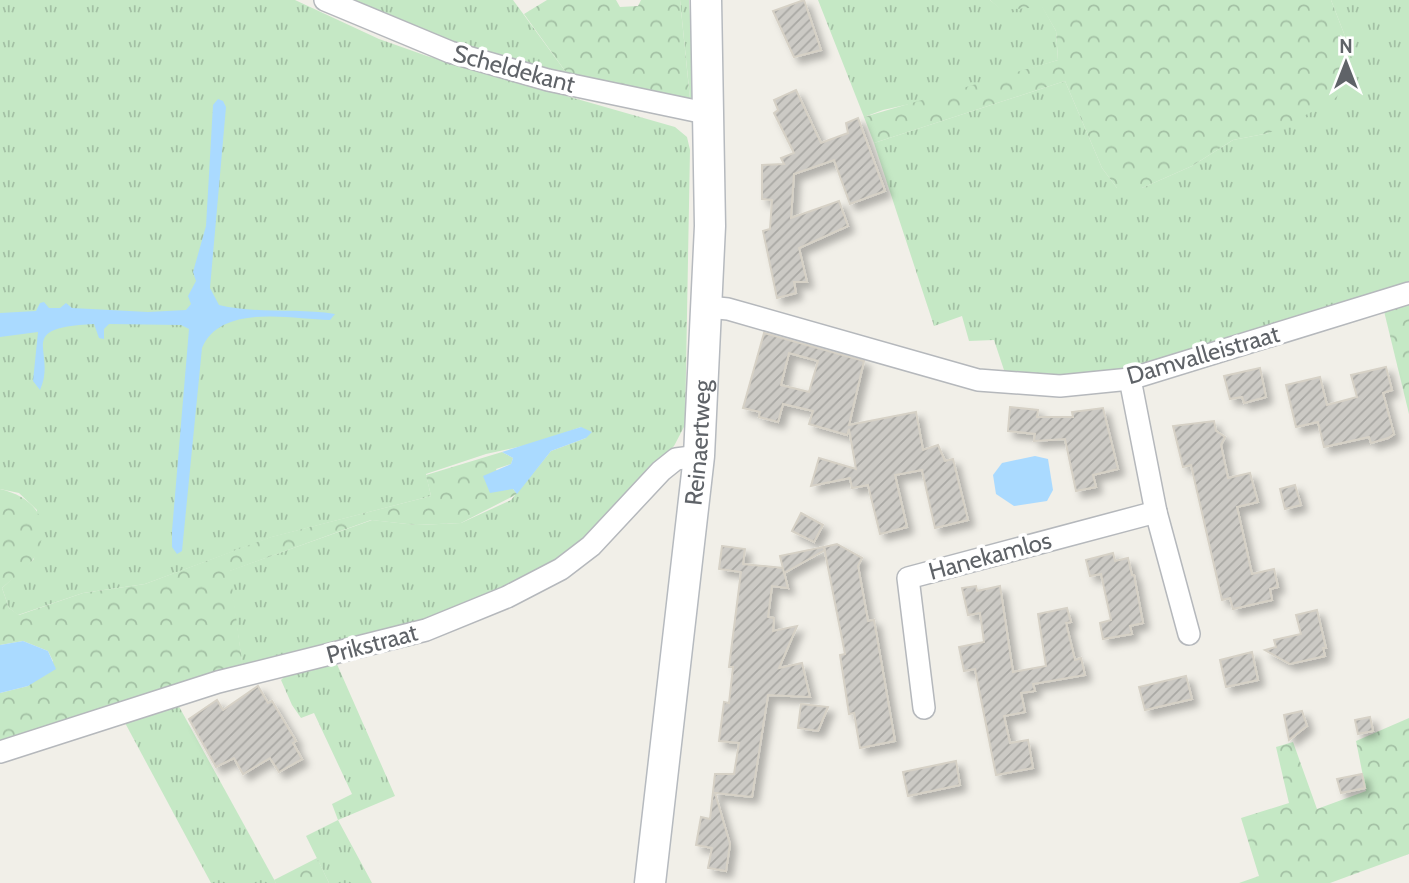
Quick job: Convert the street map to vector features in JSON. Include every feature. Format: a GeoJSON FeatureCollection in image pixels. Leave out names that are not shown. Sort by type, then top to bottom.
{"type":"FeatureCollection","features":[{"type":"Feature","properties":{"kind":"main road","name":"Reinaertweg"},"geometry":{"type":"LineString","coordinates":[[650,883],[699,456],[708,307],[710,114],[706,0]]}},
{"type":"Feature","properties":{"kind":"street","name":"Scheldekant"},"geometry":{"type":"LineString","coordinates":[[325,0],[450,52],[548,80],[710,114]]}},
{"type":"Feature","properties":{"kind":"street","name":"Damvalleistraat"},"geometry":{"type":"LineString","coordinates":[[708,307],[728,309],[978,380],[1060,386],[1130,379],[1409,293]]}},
{"type":"Feature","properties":{"kind":"street"},"geometry":{"type":"LineString","coordinates":[[1130,379],[1156,512],[1189,634]]}},
{"type":"Feature","properties":{"kind":"street","name":"Prikstraat"},"geometry":{"type":"LineString","coordinates":[[0,752],[218,682],[426,631],[507,597],[561,569],[591,546],[661,471],[676,459],[699,456]]}},
{"type":"Feature","properties":{"kind":"street","name":"Hanekamlos"},"geometry":{"type":"LineString","coordinates":[[924,708],[908,578],[1156,512]]}},
{"type":"Feature","properties":{"kind":"green space"},"geometry":{"type":"Polygon","coordinates":[[[0,0],[295,0],[379,39],[427,56],[675,127],[687,137],[690,150],[685,425],[674,446],[579,545],[542,570],[430,621],[243,669],[229,571],[372,520],[416,525],[461,523],[511,500],[551,451],[586,438],[581,427],[536,443],[486,454],[426,474],[431,496],[272,537],[145,584],[83,593],[18,615],[9,608],[2,588],[34,559],[37,510],[19,493],[0,489],[0,0]]]}},
{"type":"Feature","properties":{"kind":"green space"},"geometry":{"type":"Polygon","coordinates":[[[345,0],[513,0],[568,75],[435,38],[345,0]]]}},
{"type":"Feature","properties":{"kind":"green space"},"geometry":{"type":"Polygon","coordinates":[[[547,0],[616,0],[620,7],[638,6],[641,0],[680,0],[690,99],[684,104],[568,75],[524,14],[547,0]]]}},
{"type":"Feature","properties":{"kind":"green space"},"geometry":{"type":"Polygon","coordinates":[[[680,0],[689,0],[695,99],[690,98],[680,0]]]}},
{"type":"Feature","properties":{"kind":"green space"},"geometry":{"type":"Polygon","coordinates":[[[818,0],[990,0],[1001,9],[1042,6],[1056,31],[1058,60],[864,117],[818,0]]]}},
{"type":"Feature","properties":{"kind":"green space"},"geometry":{"type":"Polygon","coordinates":[[[990,0],[1331,0],[1350,49],[1356,78],[1330,103],[1269,133],[1233,140],[1192,166],[1142,188],[1117,188],[1102,168],[1065,81],[874,143],[864,117],[1058,60],[1056,31],[1042,7],[1001,10],[990,0]]]}},
{"type":"Feature","properties":{"kind":"green space"},"geometry":{"type":"Polygon","coordinates":[[[1331,0],[1409,0],[1409,285],[1111,375],[1041,376],[1005,373],[994,340],[969,341],[962,316],[934,326],[874,143],[1065,81],[1102,168],[1117,188],[1142,188],[1192,166],[1233,140],[1269,133],[1350,49],[1331,0]]]}},
{"type":"Feature","properties":{"kind":"green space"},"geometry":{"type":"Polygon","coordinates":[[[1409,299],[1409,414],[1383,307],[1409,299]]]}},
{"type":"Feature","properties":{"kind":"green space"},"geometry":{"type":"Polygon","coordinates":[[[502,452],[513,458],[511,464],[496,469],[505,489],[513,489],[517,494],[461,523],[416,525],[371,520],[230,571],[243,669],[0,757],[0,693],[28,686],[53,661],[48,651],[23,641],[0,645],[0,489],[23,498],[32,505],[42,523],[40,545],[34,558],[2,588],[9,608],[19,615],[83,593],[145,584],[271,537],[431,496],[426,475],[502,452]]]}},
{"type":"Feature","properties":{"kind":"green space"},"geometry":{"type":"Polygon","coordinates":[[[336,662],[395,796],[338,820],[332,804],[352,794],[314,713],[301,718],[281,680],[287,674],[336,662]]]}},
{"type":"Feature","properties":{"kind":"green space"},"geometry":{"type":"Polygon","coordinates":[[[176,701],[276,883],[211,883],[124,721],[176,701]]]}},
{"type":"Feature","properties":{"kind":"green space"},"geometry":{"type":"Polygon","coordinates":[[[1409,718],[1409,854],[1330,883],[1239,883],[1259,876],[1241,818],[1289,803],[1276,747],[1293,742],[1317,809],[1366,791],[1356,741],[1409,718]]]}},
{"type":"Feature","properties":{"kind":"green space"},"geometry":{"type":"Polygon","coordinates":[[[338,820],[372,883],[329,883],[306,836],[338,820]]]}},
{"type":"Feature","properties":{"kind":"green space"},"geometry":{"type":"Polygon","coordinates":[[[317,858],[329,883],[276,883],[274,880],[317,858]]]}},
{"type":"Feature","properties":{"kind":"water"},"geometry":{"type":"Polygon","coordinates":[[[218,99],[223,101],[226,107],[210,288],[219,305],[335,314],[330,320],[277,317],[241,319],[225,324],[211,334],[202,348],[182,551],[177,554],[172,547],[172,531],[189,329],[181,325],[109,324],[104,329],[104,339],[99,338],[94,324],[54,330],[46,336],[43,344],[44,376],[40,390],[33,381],[38,332],[0,337],[0,313],[36,311],[40,303],[44,302],[49,308],[60,308],[66,303],[72,308],[148,312],[186,310],[191,304],[188,296],[196,281],[193,272],[206,226],[213,105],[218,99]]]}},
{"type":"Feature","properties":{"kind":"water"},"geometry":{"type":"Polygon","coordinates":[[[581,427],[592,432],[586,438],[551,451],[517,494],[513,489],[490,493],[483,476],[511,464],[513,458],[502,452],[581,427]]]}},
{"type":"Feature","properties":{"kind":"water"},"geometry":{"type":"Polygon","coordinates":[[[1035,456],[1048,459],[1053,490],[1047,501],[1014,506],[996,494],[993,475],[1002,463],[1035,456]]]}},
{"type":"Feature","properties":{"kind":"water"},"geometry":{"type":"Polygon","coordinates":[[[23,641],[48,651],[56,669],[28,686],[0,693],[0,645],[23,641]]]}},
{"type":"Feature","properties":{"kind":"building"},"geometry":{"type":"Polygon","coordinates":[[[804,0],[821,50],[794,57],[773,11],[804,0]]]}},
{"type":"Feature","properties":{"kind":"building"},"geometry":{"type":"Polygon","coordinates":[[[796,90],[821,143],[848,133],[846,123],[858,118],[885,191],[850,204],[834,160],[794,174],[791,218],[839,201],[848,226],[799,248],[807,282],[794,282],[796,293],[777,298],[763,231],[770,229],[772,200],[762,199],[762,165],[784,164],[781,158],[794,153],[774,113],[778,110],[774,100],[796,90]]]}},
{"type":"Feature","properties":{"kind":"building"},"geometry":{"type":"Polygon","coordinates":[[[764,333],[864,361],[849,425],[916,412],[923,450],[938,445],[945,461],[953,459],[968,520],[935,528],[922,470],[895,475],[907,527],[880,534],[868,485],[852,488],[850,478],[811,486],[819,458],[856,469],[849,429],[847,435],[809,424],[813,411],[783,404],[778,422],[759,417],[760,412],[743,408],[764,333]],[[789,353],[781,385],[809,392],[818,361],[789,353]]]}},
{"type":"Feature","properties":{"kind":"building"},"geometry":{"type":"Polygon","coordinates":[[[1386,367],[1392,390],[1383,393],[1394,434],[1388,438],[1371,443],[1369,437],[1324,447],[1318,422],[1296,427],[1286,385],[1320,377],[1327,405],[1357,397],[1351,375],[1386,367]]]}},
{"type":"Feature","properties":{"kind":"building"},"geometry":{"type":"Polygon","coordinates":[[[1260,368],[1266,397],[1244,403],[1242,397],[1230,399],[1224,376],[1260,368]]]}},
{"type":"Feature","properties":{"kind":"building"},"geometry":{"type":"Polygon","coordinates":[[[1010,407],[1038,410],[1037,417],[1073,417],[1072,412],[1103,408],[1118,469],[1093,475],[1096,487],[1076,491],[1065,439],[1034,441],[1035,434],[1008,431],[1010,407]]]}},
{"type":"Feature","properties":{"kind":"building"},"geometry":{"type":"Polygon","coordinates":[[[1214,421],[1216,431],[1225,437],[1221,445],[1228,478],[1250,473],[1258,502],[1237,507],[1252,574],[1274,569],[1278,587],[1270,589],[1272,600],[1233,609],[1230,598],[1222,600],[1191,465],[1183,467],[1173,426],[1214,421]]]}},
{"type":"Feature","properties":{"kind":"building"},"geometry":{"type":"Polygon","coordinates":[[[1295,485],[1301,505],[1285,509],[1280,489],[1295,485]]]}},
{"type":"Feature","properties":{"kind":"building"},"geometry":{"type":"Polygon","coordinates":[[[801,513],[823,525],[814,542],[792,531],[801,513]]]}},
{"type":"Feature","properties":{"kind":"building"},"geometry":{"type":"Polygon","coordinates":[[[837,544],[862,558],[858,566],[868,621],[874,620],[895,741],[860,748],[854,713],[849,714],[840,655],[845,654],[824,547],[837,544]]]}},
{"type":"Feature","properties":{"kind":"building"},"geometry":{"type":"Polygon","coordinates":[[[722,546],[745,549],[743,564],[783,568],[788,588],[772,586],[768,617],[774,618],[773,631],[797,626],[779,668],[802,663],[810,697],[768,695],[752,797],[715,793],[730,844],[726,871],[708,868],[712,848],[696,845],[701,817],[710,819],[715,774],[734,774],[739,743],[719,741],[724,702],[729,703],[733,667],[729,667],[741,572],[719,569],[722,546]]]}},
{"type":"Feature","properties":{"kind":"building"},"geometry":{"type":"Polygon","coordinates":[[[823,547],[825,550],[784,573],[780,556],[823,547]]]}},
{"type":"Feature","properties":{"kind":"building"},"geometry":{"type":"Polygon","coordinates":[[[1113,553],[1115,561],[1128,558],[1143,623],[1130,626],[1132,634],[1103,639],[1100,623],[1111,620],[1101,574],[1090,576],[1086,560],[1113,553]]]}},
{"type":"Feature","properties":{"kind":"building"},"geometry":{"type":"Polygon","coordinates":[[[976,586],[977,591],[1000,586],[1013,672],[1046,666],[1038,614],[1067,608],[1071,622],[1066,623],[1075,660],[1081,658],[1085,675],[1033,684],[1035,691],[1021,693],[1025,712],[1004,716],[1010,743],[1028,740],[1033,768],[996,775],[975,669],[964,671],[959,647],[984,642],[980,613],[968,615],[962,588],[976,586]]]}},
{"type":"Feature","properties":{"kind":"building"},"geometry":{"type":"Polygon","coordinates":[[[1317,610],[1326,648],[1323,648],[1325,656],[1290,664],[1265,650],[1276,647],[1274,640],[1301,634],[1296,615],[1317,610]]]}},
{"type":"Feature","properties":{"kind":"building"},"geometry":{"type":"Polygon","coordinates":[[[1252,652],[1258,680],[1226,687],[1220,660],[1252,652]]]}},
{"type":"Feature","properties":{"kind":"building"},"geometry":{"type":"Polygon","coordinates":[[[1186,676],[1192,699],[1145,710],[1139,687],[1186,676]]]}},
{"type":"Feature","properties":{"kind":"building"},"geometry":{"type":"Polygon","coordinates":[[[258,686],[268,703],[272,701],[296,741],[293,743],[302,759],[279,772],[270,758],[243,774],[234,758],[216,767],[189,719],[217,700],[223,710],[258,686]]]}},
{"type":"Feature","properties":{"kind":"building"},"geometry":{"type":"Polygon","coordinates":[[[801,704],[828,707],[818,731],[798,728],[801,704]]]}},
{"type":"Feature","properties":{"kind":"building"},"geometry":{"type":"Polygon","coordinates":[[[1302,711],[1307,726],[1289,740],[1284,715],[1302,711]]]}},
{"type":"Feature","properties":{"kind":"building"},"geometry":{"type":"Polygon","coordinates":[[[1370,717],[1373,731],[1358,734],[1355,720],[1370,717]]]}},
{"type":"Feature","properties":{"kind":"building"},"geometry":{"type":"Polygon","coordinates":[[[956,761],[960,785],[908,796],[903,772],[956,761]]]}},
{"type":"Feature","properties":{"kind":"building"},"geometry":{"type":"Polygon","coordinates":[[[1362,774],[1365,788],[1341,793],[1337,779],[1362,774]]]}}]}
